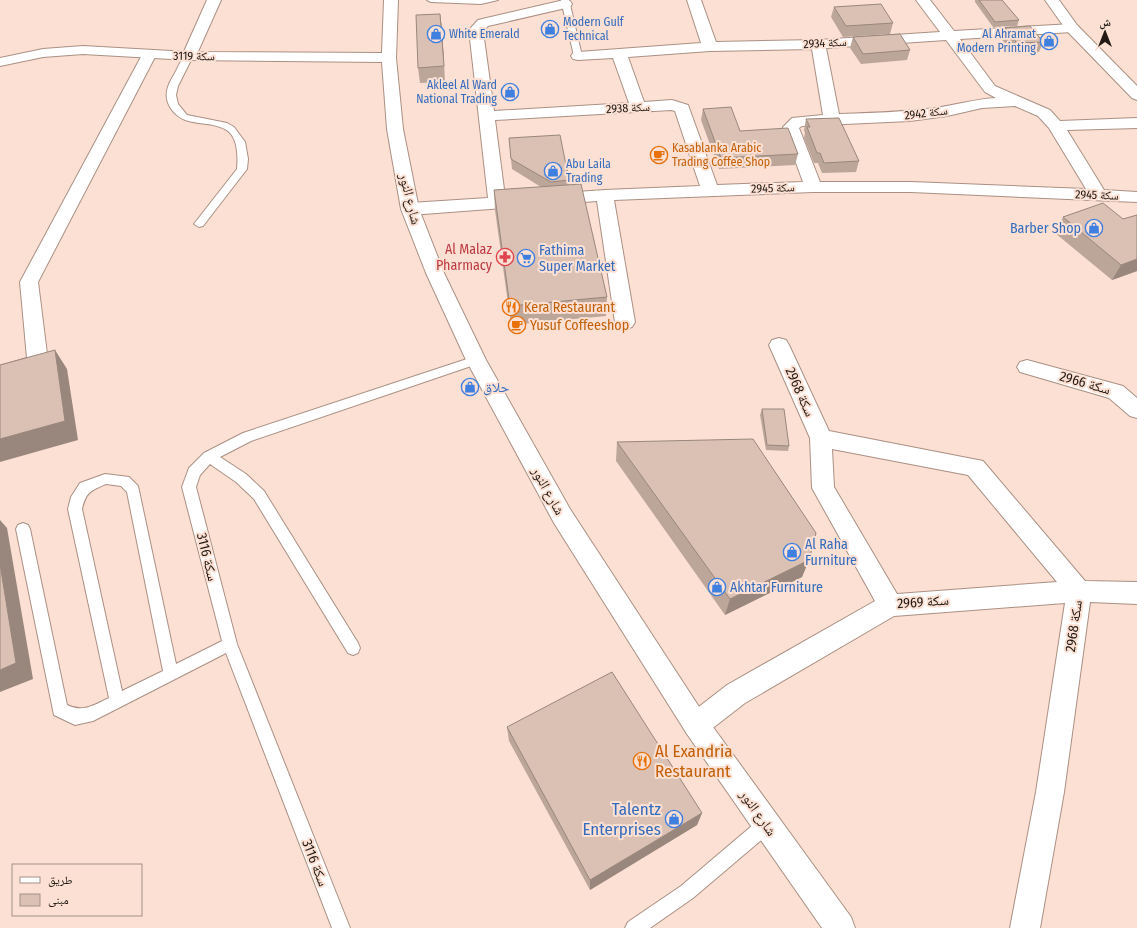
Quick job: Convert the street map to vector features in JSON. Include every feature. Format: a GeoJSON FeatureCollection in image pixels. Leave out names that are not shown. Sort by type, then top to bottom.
{"type":"FeatureCollection","features":[{"type":"Feature","properties":{"kind":"street"},"geometry":{"type":"LineString","coordinates":[[189,56],[214,0]]}},
{"type":"Feature","properties":{"kind":"street","name":"شارع النور"},"geometry":{"type":"LineString","coordinates":[[392,0],[389,58],[395,129],[410,209],[435,273],[476,360],[562,516],[696,725],[840,928]]}},
{"type":"Feature","properties":{"kind":"street"},"geometry":{"type":"LineString","coordinates":[[694,0],[710,47]]}},
{"type":"Feature","properties":{"kind":"street","name":"سكة 2942"},"geometry":{"type":"LineString","coordinates":[[923,0],[990,88],[1044,113],[1056,126],[1099,196]]}},
{"type":"Feature","properties":{"kind":"street"},"geometry":{"type":"LineString","coordinates":[[1052,0],[1072,28],[1137,95]]}},
{"type":"Feature","properties":{"kind":"street"},"geometry":{"type":"LineString","coordinates":[[496,202],[476,30],[483,23],[565,2]]}},
{"type":"Feature","properties":{"kind":"street","name":"سكة 2934"},"geometry":{"type":"LineString","coordinates":[[578,56],[710,47],[818,44],[1072,28]]}},
{"type":"Feature","properties":{"kind":"street"},"geometry":{"type":"LineString","coordinates":[[818,44],[832,119]]}},
{"type":"Feature","properties":{"kind":"street","name":"سكة 3119"},"geometry":{"type":"LineString","coordinates":[[0,62],[43,53],[83,50],[101,50],[149,55],[389,58]]}},
{"type":"Feature","properties":{"kind":"street"},"geometry":{"type":"LineString","coordinates":[[619,53],[638,107]]}},
{"type":"Feature","properties":{"kind":"street"},"geometry":{"type":"LineString","coordinates":[[0,374],[38,362],[29,282],[149,55]]}},
{"type":"Feature","properties":{"kind":"street","name":"سكة 2942"},"geometry":{"type":"LineString","coordinates":[[813,187],[791,127],[798,121],[910,116],[948,111],[982,103],[1020,101]]}},
{"type":"Feature","properties":{"kind":"street","name":"سكة 2938"},"geometry":{"type":"LineString","coordinates":[[486,116],[672,105],[682,108],[710,191]]}},
{"type":"Feature","properties":{"kind":"street"},"geometry":{"type":"LineString","coordinates":[[1056,126],[1137,123]]}},
{"type":"Feature","properties":{"kind":"street","name":"سكة 2945"},"geometry":{"type":"LineString","coordinates":[[410,209],[605,195],[813,187],[911,187],[1137,197]]}},
{"type":"Feature","properties":{"kind":"street"},"geometry":{"type":"LineString","coordinates":[[605,195],[626,322]]}},
{"type":"Feature","properties":{"kind":"street","name":"سكة 2968"},"geometry":{"type":"LineString","coordinates":[[779,345],[820,438],[823,488],[890,605]]}},
{"type":"Feature","properties":{"kind":"street","name":"سكة 2966"},"geometry":{"type":"LineString","coordinates":[[1027,367],[1116,392],[1137,410]]}},
{"type":"Feature","properties":{"kind":"street","name":"سكة 2968"},"geometry":{"type":"LineString","coordinates":[[820,438],[975,467],[1079,591],[1050,792],[1025,928]]}},
{"type":"Feature","properties":{"kind":"street","name":"سكة 2969"},"geometry":{"type":"LineString","coordinates":[[696,725],[736,694],[890,605],[1079,591],[1137,593]]}},
{"type":"Feature","properties":{"kind":"lane"},"geometry":{"type":"LineString","coordinates":[[431,0],[481,2],[494,0]]}},
{"type":"Feature","properties":{"kind":"lane"},"geometry":{"type":"LineString","coordinates":[[565,2],[578,56]]}},
{"type":"Feature","properties":{"kind":"lane"},"geometry":{"type":"LineString","coordinates":[[189,56],[173,85],[171,99],[176,112],[187,119],[219,124],[232,130],[240,142],[244,160],[242,169],[200,224]]}},
{"type":"Feature","properties":{"kind":"lane","name":"سكة 3116"},"geometry":{"type":"LineString","coordinates":[[341,928],[230,644],[189,487],[194,472],[209,457],[247,437],[476,360]]}},
{"type":"Feature","properties":{"kind":"lane"},"geometry":{"type":"LineString","coordinates":[[209,457],[241,478],[259,495],[353,648]]}},
{"type":"Feature","properties":{"kind":"lane"},"geometry":{"type":"LineString","coordinates":[[117,701],[75,509],[78,497],[85,487],[105,479],[124,482],[133,490],[172,674]]}},
{"type":"Feature","properties":{"kind":"lane"},"geometry":{"type":"LineString","coordinates":[[22,529],[60,710],[75,717],[93,714],[230,644]]}},
{"type":"Feature","properties":{"kind":"lane"},"geometry":{"type":"LineString","coordinates":[[634,928],[687,892],[766,824]]}},
{"type":"Feature","properties":{"kind":"building"},"geometry":{"type":"Polygon","coordinates":[[[979,0],[1002,0],[1019,20],[995,22],[979,0]]]}},
{"type":"Feature","properties":{"kind":"building"},"geometry":{"type":"Polygon","coordinates":[[[881,4],[893,23],[846,26],[834,7],[881,4]]]}},
{"type":"Feature","properties":{"kind":"building"},"geometry":{"type":"Polygon","coordinates":[[[440,14],[444,66],[418,68],[416,15],[440,14]]]}},
{"type":"Feature","properties":{"kind":"building"},"geometry":{"type":"Polygon","coordinates":[[[1030,26],[1043,42],[1017,43],[1005,28],[1030,26]]]}},
{"type":"Feature","properties":{"kind":"building"},"geometry":{"type":"Polygon","coordinates":[[[900,34],[910,50],[863,54],[853,37],[900,34]]]}},
{"type":"Feature","properties":{"kind":"building"},"geometry":{"type":"Polygon","coordinates":[[[731,107],[740,131],[788,128],[798,154],[721,158],[703,109],[731,107]]]}},
{"type":"Feature","properties":{"kind":"building"},"geometry":{"type":"Polygon","coordinates":[[[839,118],[859,161],[824,163],[820,153],[817,153],[807,127],[810,127],[806,119],[839,118]]]}},
{"type":"Feature","properties":{"kind":"building"},"geometry":{"type":"Polygon","coordinates":[[[560,135],[569,180],[551,182],[511,159],[509,138],[560,135]]]}},
{"type":"Feature","properties":{"kind":"building"},"geometry":{"type":"Polygon","coordinates":[[[581,184],[607,297],[510,306],[494,190],[581,184]]]}},
{"type":"Feature","properties":{"kind":"building"},"geometry":{"type":"Polygon","coordinates":[[[1103,203],[1123,219],[1137,215],[1137,259],[1121,265],[1063,217],[1103,203]]]}},
{"type":"Feature","properties":{"kind":"building"},"geometry":{"type":"Polygon","coordinates":[[[55,350],[65,421],[0,439],[0,365],[55,350]]]}},
{"type":"Feature","properties":{"kind":"building"},"geometry":{"type":"Polygon","coordinates":[[[762,409],[784,409],[789,446],[767,445],[762,409]]]}},
{"type":"Feature","properties":{"kind":"building"},"geometry":{"type":"Polygon","coordinates":[[[753,439],[816,533],[809,560],[730,599],[617,442],[753,439]]]}},
{"type":"Feature","properties":{"kind":"building"},"geometry":{"type":"Polygon","coordinates":[[[0,564],[16,663],[0,670],[0,564]]]}},
{"type":"Feature","properties":{"kind":"building"},"geometry":{"type":"Polygon","coordinates":[[[612,672],[702,813],[590,880],[507,727],[612,672]]]}},
{"type":"Feature","properties":{"kind":"place","name":"Modern Gulf Technical"},"geometry":{"type":"Point","coordinates":[550,29]}},
{"type":"Feature","properties":{"kind":"place","name":"White Emerald"},"geometry":{"type":"Point","coordinates":[436,34]}},
{"type":"Feature","properties":{"kind":"place","name":"Al Ahramat Modern Printing"},"geometry":{"type":"Point","coordinates":[1049,41]}},
{"type":"Feature","properties":{"kind":"place","name":"Akleel Al Ward National Trading"},"geometry":{"type":"Point","coordinates":[510,92]}},
{"type":"Feature","properties":{"kind":"place","name":"Kasablanka Arabic Trading Coffee Shop"},"geometry":{"type":"Point","coordinates":[659,155]}},
{"type":"Feature","properties":{"kind":"place","name":"Abu Laila Trading"},"geometry":{"type":"Point","coordinates":[553,171]}},
{"type":"Feature","properties":{"kind":"place","name":"Barber Shop"},"geometry":{"type":"Point","coordinates":[1094,228]}},
{"type":"Feature","properties":{"kind":"place","name":"Al Malaz Pharmacy"},"geometry":{"type":"Point","coordinates":[505,257]}},
{"type":"Feature","properties":{"kind":"place","name":"Fathima Super Market"},"geometry":{"type":"Point","coordinates":[526,258]}},
{"type":"Feature","properties":{"kind":"place","name":"Kera Restaurant"},"geometry":{"type":"Point","coordinates":[511,307]}},
{"type":"Feature","properties":{"kind":"place","name":"Yusuf Coffeeshop"},"geometry":{"type":"Point","coordinates":[517,325]}},
{"type":"Feature","properties":{"kind":"place","name":"حلاق"},"geometry":{"type":"Point","coordinates":[470,387]}},
{"type":"Feature","properties":{"kind":"place","name":"Al Raha Furniture"},"geometry":{"type":"Point","coordinates":[792,552]}},
{"type":"Feature","properties":{"kind":"place","name":"Akhtar Furniture"},"geometry":{"type":"Point","coordinates":[717,587]}},
{"type":"Feature","properties":{"kind":"place","name":"Al Exandria Restaurant"},"geometry":{"type":"Point","coordinates":[642,761]}},
{"type":"Feature","properties":{"kind":"place","name":"Talentz Enterprises"},"geometry":{"type":"Point","coordinates":[674,819]}}]}
